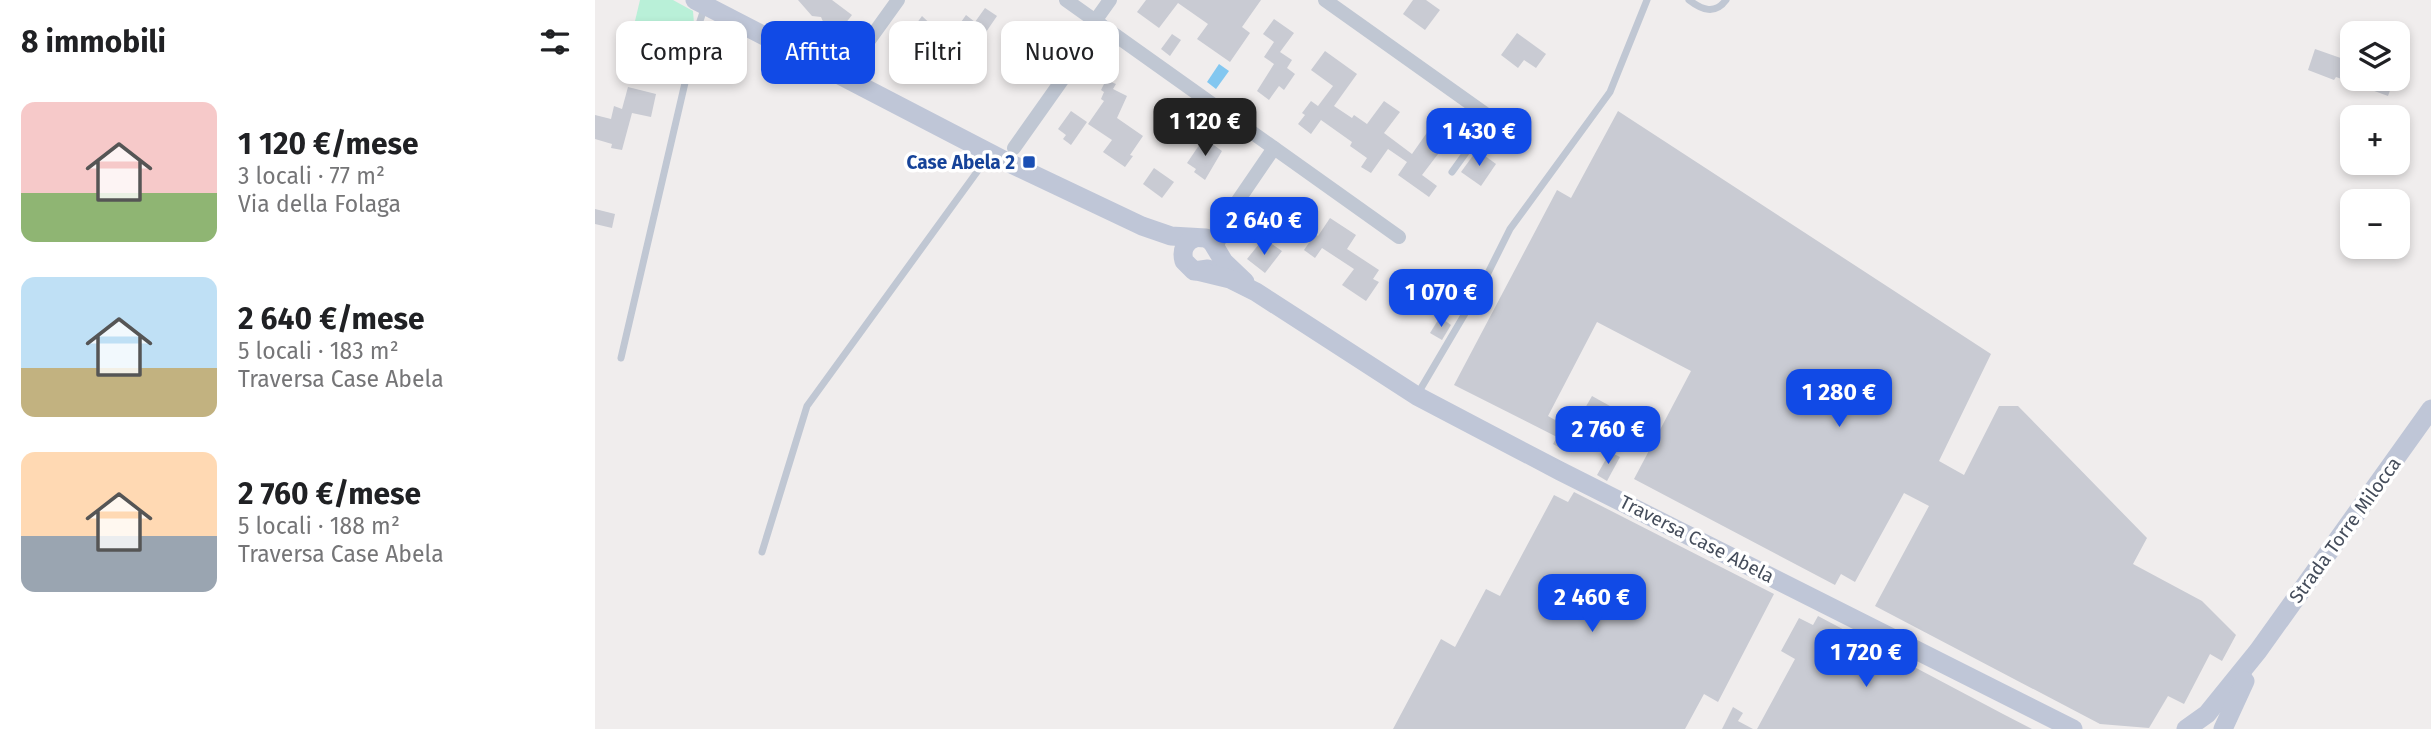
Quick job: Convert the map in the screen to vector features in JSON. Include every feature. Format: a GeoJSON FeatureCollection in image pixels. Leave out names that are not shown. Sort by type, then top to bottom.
{"type":"FeatureCollection","features":[{"type":"Feature","properties":{"kind":"street"},"geometry":{"type":"LineString","coordinates":[[875,32],[898,0]]}},
{"type":"Feature","properties":{"kind":"street"},"geometry":{"type":"LineString","coordinates":[[1066,0],[1095,21]]}},
{"type":"Feature","properties":{"kind":"street"},"geometry":{"type":"LineString","coordinates":[[1099,21],[1110,0]]}},
{"type":"Feature","properties":{"kind":"street"},"geometry":{"type":"LineString","coordinates":[[1325,0],[1490,118]]}},
{"type":"Feature","properties":{"kind":"street"},"geometry":{"type":"LineString","coordinates":[[700,3],[990,153],[1142,226],[1171,236],[1209,240],[1235,273],[1256,292]]}},
{"type":"Feature","properties":{"kind":"street"},"geometry":{"type":"LineString","coordinates":[[1119,38],[1399,237]]}},
{"type":"Feature","properties":{"kind":"street"},"geometry":{"type":"LineString","coordinates":[[1014,148],[1057,84]]}},
{"type":"Feature","properties":{"kind":"street"},"geometry":{"type":"LineString","coordinates":[[1191,266],[1183,249],[1190,240],[1213,228],[1233,208],[1274,148]]}},
{"type":"Feature","properties":{"kind":"street"},"geometry":{"type":"LineString","coordinates":[[1191,266],[1212,267],[1233,208]]}},
{"type":"Feature","properties":{"kind":"street"},"geometry":{"type":"LineString","coordinates":[[1142,226],[1168,244],[1191,266],[1230,279],[1256,292]]}},
{"type":"Feature","properties":{"kind":"street","name":"Traversa Case Abela"},"geometry":{"type":"LineString","coordinates":[[1256,292],[1417,396],[2073,729]]}},
{"type":"Feature","properties":{"kind":"street","name":"Strada Torre Milocca"},"geometry":{"type":"LineString","coordinates":[[2258,652],[2431,409]]}},
{"type":"Feature","properties":{"kind":"street"},"geometry":{"type":"LineString","coordinates":[[2186,729],[2207,714],[2258,652]]}},
{"type":"Feature","properties":{"kind":"street"},"geometry":{"type":"LineString","coordinates":[[2223,729],[2258,652]]}},
{"type":"Feature","properties":{"kind":"lane"},"geometry":{"type":"LineString","coordinates":[[1417,396],[1483,283],[1510,229],[1610,92],[1647,0]]}},
{"type":"Feature","properties":{"kind":"lane"},"geometry":{"type":"LineString","coordinates":[[1689,0],[1698,7],[1711,11],[1721,7],[1726,0]]}},
{"type":"Feature","properties":{"kind":"lane"},"geometry":{"type":"LineString","coordinates":[[621,358],[698,27],[700,3]]}},
{"type":"Feature","properties":{"kind":"lane"},"geometry":{"type":"LineString","coordinates":[[1452,172],[1490,118]]}},
{"type":"Feature","properties":{"kind":"lane"},"geometry":{"type":"LineString","coordinates":[[762,552],[807,406],[990,153]]}},
{"type":"Feature","properties":{"kind":"green space"},"geometry":{"type":"Polygon","coordinates":[[[640,0],[673,0],[693,11],[694,21],[635,21],[640,0]]]}},
{"type":"Feature","properties":{"kind":"water"},"geometry":{"type":"Polygon","coordinates":[[[1219,64],[1229,71],[1216,89],[1207,82],[1219,64]]]}},
{"type":"Feature","properties":{"kind":"building"},"geometry":{"type":"Polygon","coordinates":[[[798,0],[832,0],[852,15],[847,21],[823,21],[821,17],[812,16],[798,0]]]}},
{"type":"Feature","properties":{"kind":"building"},"geometry":{"type":"Polygon","coordinates":[[[1146,0],[1261,0],[1242,27],[1250,33],[1230,62],[1197,39],[1208,24],[1178,3],[1159,28],[1137,12],[1146,0]]]}},
{"type":"Feature","properties":{"kind":"building"},"geometry":{"type":"Polygon","coordinates":[[[1413,0],[1426,0],[1440,10],[1425,30],[1403,14],[1413,0]]]}},
{"type":"Feature","properties":{"kind":"building"},"geometry":{"type":"Polygon","coordinates":[[[985,8],[997,16],[987,31],[987,21],[976,21],[985,8]]]}},
{"type":"Feature","properties":{"kind":"building"},"geometry":{"type":"Polygon","coordinates":[[[966,15],[974,21],[962,21],[966,15]]]}},
{"type":"Feature","properties":{"kind":"building"},"geometry":{"type":"Polygon","coordinates":[[[1274,19],[1294,33],[1280,52],[1292,60],[1287,68],[1295,74],[1284,90],[1279,86],[1269,100],[1257,91],[1274,64],[1264,57],[1274,42],[1263,34],[1274,19]]]}},
{"type":"Feature","properties":{"kind":"building"},"geometry":{"type":"Polygon","coordinates":[[[1517,33],[1546,54],[1536,68],[1524,60],[1518,68],[1501,55],[1517,33]]]}},
{"type":"Feature","properties":{"kind":"building"},"geometry":{"type":"Polygon","coordinates":[[[1172,34],[1181,40],[1170,56],[1161,49],[1172,34]]]}},
{"type":"Feature","properties":{"kind":"building"},"geometry":{"type":"Polygon","coordinates":[[[2315,49],[2340,58],[2340,78],[2336,77],[2334,80],[2308,70],[2315,49]]]}},
{"type":"Feature","properties":{"kind":"building"},"geometry":{"type":"Polygon","coordinates":[[[1325,51],[1357,74],[1334,106],[1367,124],[1384,101],[1400,112],[1384,133],[1412,154],[1433,124],[1451,137],[1422,175],[1437,186],[1429,197],[1398,175],[1407,162],[1388,149],[1371,173],[1361,167],[1367,158],[1350,146],[1352,142],[1321,120],[1311,134],[1298,124],[1311,101],[1318,106],[1333,86],[1311,70],[1325,51]]]}},
{"type":"Feature","properties":{"kind":"building"},"geometry":{"type":"Polygon","coordinates":[[[1104,84],[1116,84],[1113,89],[1127,96],[1117,118],[1143,136],[1125,167],[1103,152],[1112,140],[1088,124],[1104,101],[1101,99],[1104,92],[1101,90],[1104,84]]]}},
{"type":"Feature","properties":{"kind":"building"},"geometry":{"type":"Polygon","coordinates":[[[628,87],[656,94],[651,117],[632,113],[622,150],[611,148],[612,144],[595,139],[595,115],[611,119],[614,106],[622,109],[628,87]]]}},
{"type":"Feature","properties":{"kind":"building"},"geometry":{"type":"Polygon","coordinates":[[[2374,91],[2390,91],[2388,96],[2374,91]]]}},
{"type":"Feature","properties":{"kind":"building"},"geometry":{"type":"Polygon","coordinates":[[[1071,111],[1087,122],[1071,145],[1063,139],[1066,135],[1058,129],[1071,111]]]}},
{"type":"Feature","properties":{"kind":"building"},"geometry":{"type":"Polygon","coordinates":[[[1618,111],[1991,354],[1939,461],[1964,475],[1999,406],[2018,406],[2147,538],[2133,564],[2202,601],[2236,635],[2222,661],[2210,654],[2184,704],[2168,696],[2149,728],[2100,724],[1875,606],[1929,506],[1904,493],[1855,582],[1841,574],[1835,585],[1634,479],[1691,371],[1597,322],[1548,416],[1573,430],[1562,449],[1553,444],[1557,437],[1454,385],[1557,190],[1571,198],[1618,111]]]}},
{"type":"Feature","properties":{"kind":"building"},"geometry":{"type":"Polygon","coordinates":[[[1204,138],[1222,151],[1205,180],[1187,163],[1204,138]]]}},
{"type":"Feature","properties":{"kind":"building"},"geometry":{"type":"Polygon","coordinates":[[[1477,150],[1496,164],[1481,186],[1461,172],[1477,150]]]}},
{"type":"Feature","properties":{"kind":"building"},"geometry":{"type":"Polygon","coordinates":[[[1154,168],[1174,182],[1162,198],[1143,184],[1154,168]]]}},
{"type":"Feature","properties":{"kind":"building"},"geometry":{"type":"Polygon","coordinates":[[[1288,197],[1309,212],[1298,228],[1278,214],[1288,197]]]}},
{"type":"Feature","properties":{"kind":"building"},"geometry":{"type":"Polygon","coordinates":[[[595,209],[615,214],[612,228],[595,224],[595,209]]]}},
{"type":"Feature","properties":{"kind":"building"},"geometry":{"type":"Polygon","coordinates":[[[1330,218],[1356,235],[1347,249],[1379,270],[1373,279],[1379,282],[1366,301],[1342,285],[1354,269],[1322,248],[1315,258],[1304,250],[1330,218]]]}},
{"type":"Feature","properties":{"kind":"building"},"geometry":{"type":"Polygon","coordinates":[[[1269,242],[1282,251],[1265,273],[1247,259],[1259,244],[1265,249],[1269,242]]]}},
{"type":"Feature","properties":{"kind":"building"},"geometry":{"type":"Polygon","coordinates":[[[1415,271],[1431,282],[1418,301],[1402,290],[1415,271]]]}},
{"type":"Feature","properties":{"kind":"building"},"geometry":{"type":"Polygon","coordinates":[[[1440,317],[1451,325],[1442,340],[1430,333],[1440,317]]]}},
{"type":"Feature","properties":{"kind":"building"},"geometry":{"type":"Polygon","coordinates":[[[1592,396],[1610,406],[1595,432],[1577,422],[1592,396]]]}},
{"type":"Feature","properties":{"kind":"building"},"geometry":{"type":"Polygon","coordinates":[[[1610,452],[1620,457],[1607,481],[1597,475],[1610,452]]]}},
{"type":"Feature","properties":{"kind":"building"},"geometry":{"type":"Polygon","coordinates":[[[1574,492],[1774,594],[1718,702],[1704,694],[1685,729],[1393,729],[1441,639],[1455,647],[1486,589],[1500,596],[1554,495],[1568,502],[1574,492]]]}},
{"type":"Feature","properties":{"kind":"building"},"geometry":{"type":"Polygon","coordinates":[[[1818,616],[2032,729],[1757,729],[1795,659],[1781,651],[1799,618],[1813,625],[1818,616]]]}},
{"type":"Feature","properties":{"kind":"building"},"geometry":{"type":"Polygon","coordinates":[[[1733,707],[1743,713],[1738,721],[1753,729],[1722,729],[1733,707]]]}},
{"type":"Feature","properties":{"kind":"place","name":"Case Abela 2"},"geometry":{"type":"Point","coordinates":[1029,162]}}]}
